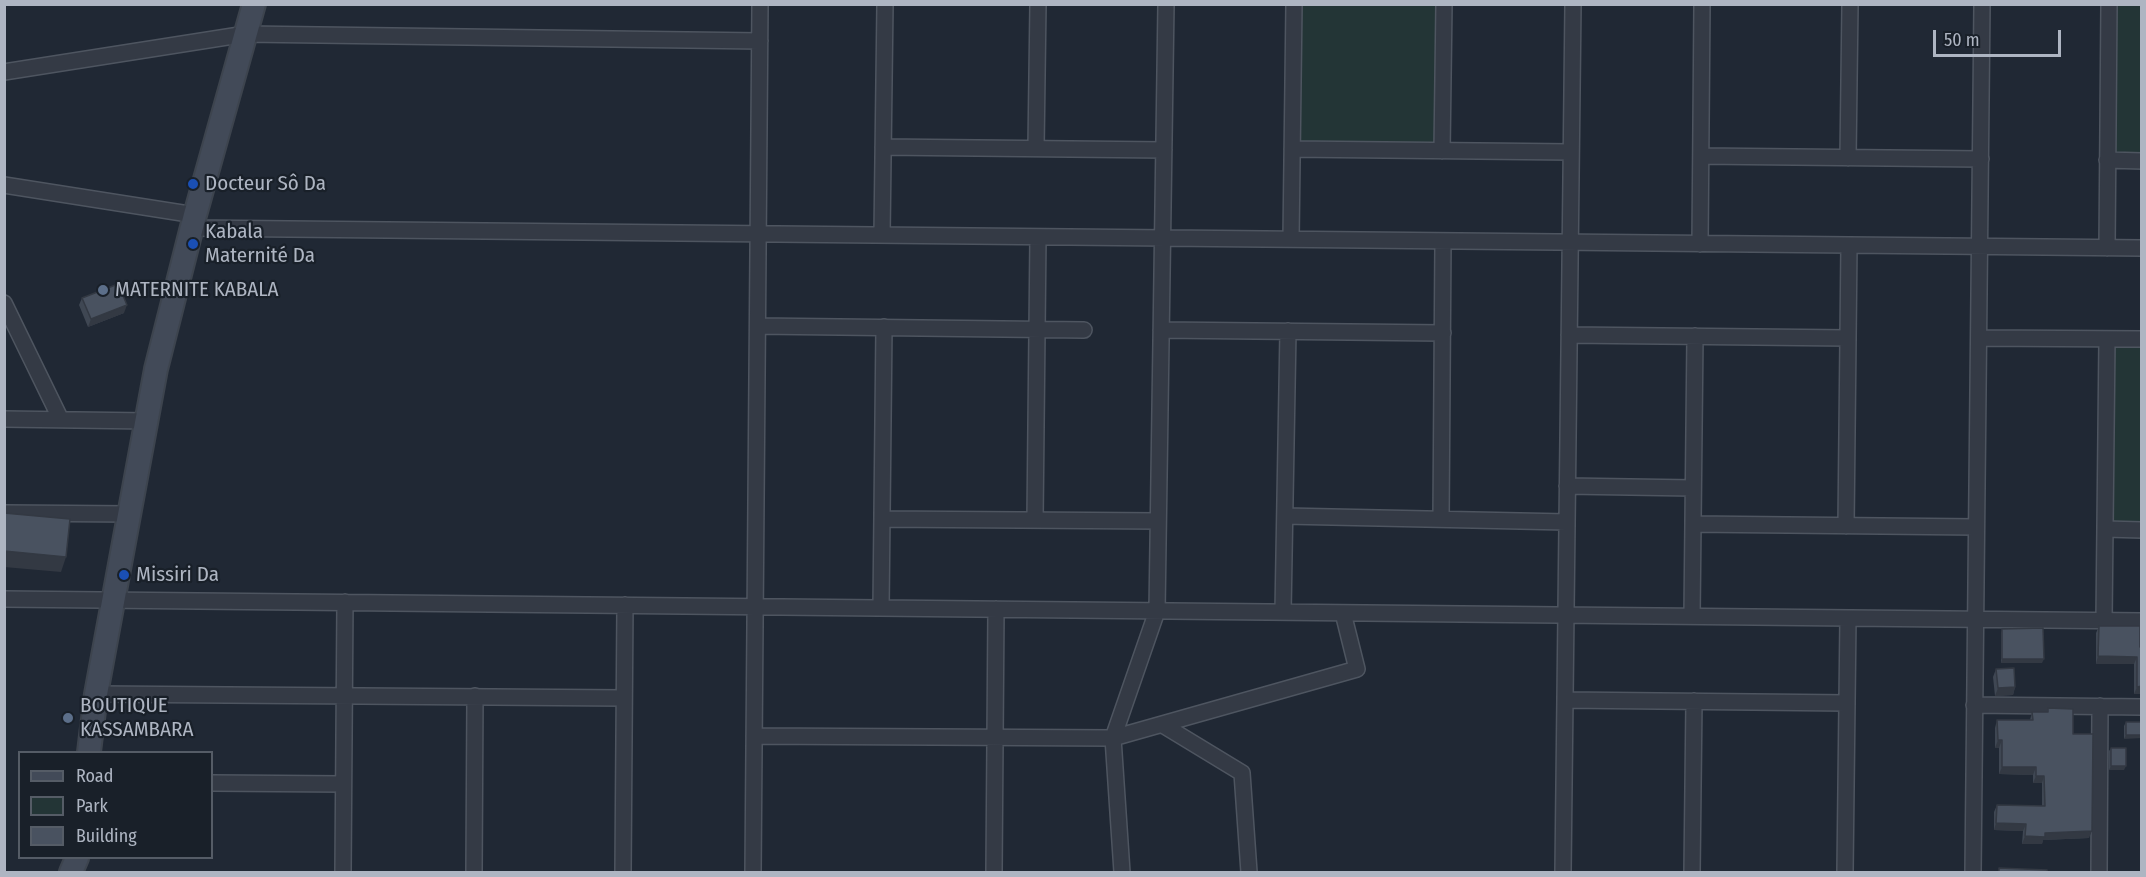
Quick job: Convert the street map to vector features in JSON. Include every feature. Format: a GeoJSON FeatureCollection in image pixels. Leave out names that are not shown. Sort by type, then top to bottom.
{"type":"FeatureCollection","features":[{"type":"Feature","properties":{"kind":"main road"},"geometry":{"type":"LineString","coordinates":[[89,751],[96,694],[156,369],[254,4]]}},
{"type":"Feature","properties":{"kind":"main road"},"geometry":{"type":"LineString","coordinates":[[71,873],[78,859]]}},
{"type":"Feature","properties":{"kind":"street"},"geometry":{"type":"LineString","coordinates":[[753,873],[760,4]]}},
{"type":"Feature","properties":{"kind":"street"},"geometry":{"type":"LineString","coordinates":[[882,235],[885,4]]}},
{"type":"Feature","properties":{"kind":"street"},"geometry":{"type":"LineString","coordinates":[[1036,148],[1038,4]]}},
{"type":"Feature","properties":{"kind":"street"},"geometry":{"type":"LineString","coordinates":[[1122,873],[1113,738],[1157,611],[1166,4]]}},
{"type":"Feature","properties":{"kind":"street"},"geometry":{"type":"LineString","coordinates":[[1291,239],[1294,4]]}},
{"type":"Feature","properties":{"kind":"street"},"geometry":{"type":"LineString","coordinates":[[1442,151],[1444,4]]}},
{"type":"Feature","properties":{"kind":"street"},"geometry":{"type":"LineString","coordinates":[[1563,873],[1572,4]]}},
{"type":"Feature","properties":{"kind":"street"},"geometry":{"type":"LineString","coordinates":[[1700,244],[1702,4]]}},
{"type":"Feature","properties":{"kind":"street"},"geometry":{"type":"LineString","coordinates":[[1848,158],[1850,4]]}},
{"type":"Feature","properties":{"kind":"street"},"geometry":{"type":"LineString","coordinates":[[1972,873],[1982,4]]}},
{"type":"Feature","properties":{"kind":"street"},"geometry":{"type":"LineString","coordinates":[[2107,248],[2109,4]]}},
{"type":"Feature","properties":{"kind":"street"},"geometry":{"type":"LineString","coordinates":[[4,72],[246,34],[760,42]]}},
{"type":"Feature","properties":{"kind":"street"},"geometry":{"type":"LineString","coordinates":[[883,147],[1164,150]]}},
{"type":"Feature","properties":{"kind":"street"},"geometry":{"type":"LineString","coordinates":[[1292,149],[1571,152]]}},
{"type":"Feature","properties":{"kind":"street"},"geometry":{"type":"LineString","coordinates":[[1701,156],[1981,159]]}},
{"type":"Feature","properties":{"kind":"street"},"geometry":{"type":"LineString","coordinates":[[2108,160],[2142,161]]}},
{"type":"Feature","properties":{"kind":"street"},"geometry":{"type":"LineString","coordinates":[[4,185],[194,221],[758,234],[2142,248]]}},
{"type":"Feature","properties":{"kind":"street"},"geometry":{"type":"LineString","coordinates":[[1035,520],[1038,237]]}},
{"type":"Feature","properties":{"kind":"street"},"geometry":{"type":"LineString","coordinates":[[1440,519],[1443,241]]}},
{"type":"Feature","properties":{"kind":"street"},"geometry":{"type":"LineString","coordinates":[[1846,526],[1849,245]]}},
{"type":"Feature","properties":{"kind":"street"},"geometry":{"type":"LineString","coordinates":[[6,311],[61,420]]}},
{"type":"Feature","properties":{"kind":"street"},"geometry":{"type":"LineString","coordinates":[[758,326],[1084,330]]}},
{"type":"Feature","properties":{"kind":"street"},"geometry":{"type":"LineString","coordinates":[[881,608],[884,327]]}},
{"type":"Feature","properties":{"kind":"street"},"geometry":{"type":"LineString","coordinates":[[1161,330],[1443,333]]}},
{"type":"Feature","properties":{"kind":"street"},"geometry":{"type":"LineString","coordinates":[[1283,612],[1288,331]]}},
{"type":"Feature","properties":{"kind":"street"},"geometry":{"type":"LineString","coordinates":[[1569,335],[1848,338]]}},
{"type":"Feature","properties":{"kind":"street"},"geometry":{"type":"LineString","coordinates":[[1692,616],[1695,336]]}},
{"type":"Feature","properties":{"kind":"street"},"geometry":{"type":"LineString","coordinates":[[1978,338],[2142,339]]}},
{"type":"Feature","properties":{"kind":"street"},"geometry":{"type":"LineString","coordinates":[[2104,620],[2107,339]]}},
{"type":"Feature","properties":{"kind":"street"},"geometry":{"type":"LineString","coordinates":[[4,420],[148,421]]}},
{"type":"Feature","properties":{"kind":"street"},"geometry":{"type":"LineString","coordinates":[[1568,486],[1693,488]]}},
{"type":"Feature","properties":{"kind":"street"},"geometry":{"type":"LineString","coordinates":[[4,513],[130,514]]}},
{"type":"Feature","properties":{"kind":"street"},"geometry":{"type":"LineString","coordinates":[[1285,516],[1567,522]]}},
{"type":"Feature","properties":{"kind":"street"},"geometry":{"type":"LineString","coordinates":[[882,519],[1158,522]]}},
{"type":"Feature","properties":{"kind":"street"},"geometry":{"type":"LineString","coordinates":[[1693,524],[1976,527]]}},
{"type":"Feature","properties":{"kind":"street"},"geometry":{"type":"LineString","coordinates":[[2105,530],[2142,530]]}},
{"type":"Feature","properties":{"kind":"street"},"geometry":{"type":"LineString","coordinates":[[4,599],[2142,621]]}},
{"type":"Feature","properties":{"kind":"street"},"geometry":{"type":"LineString","coordinates":[[343,873],[345,602]]}},
{"type":"Feature","properties":{"kind":"street"},"geometry":{"type":"LineString","coordinates":[[623,873],[625,605]]}},
{"type":"Feature","properties":{"kind":"street"},"geometry":{"type":"LineString","coordinates":[[994,873],[996,609]]}},
{"type":"Feature","properties":{"kind":"street"},"geometry":{"type":"LineString","coordinates":[[754,736],[1113,738],[1356,669],[1343,613]]}},
{"type":"Feature","properties":{"kind":"street"},"geometry":{"type":"LineString","coordinates":[[1845,873],[1848,618]]}},
{"type":"Feature","properties":{"kind":"street"},"geometry":{"type":"LineString","coordinates":[[96,694],[624,698]]}},
{"type":"Feature","properties":{"kind":"street"},"geometry":{"type":"LineString","coordinates":[[474,873],[476,696]]}},
{"type":"Feature","properties":{"kind":"street"},"geometry":{"type":"LineString","coordinates":[[1565,700],[1847,703]]}},
{"type":"Feature","properties":{"kind":"street"},"geometry":{"type":"LineString","coordinates":[[1692,873],[1694,701]]}},
{"type":"Feature","properties":{"kind":"street"},"geometry":{"type":"LineString","coordinates":[[1974,705],[2142,707]]}},
{"type":"Feature","properties":{"kind":"street"},"geometry":{"type":"LineString","coordinates":[[2099,873],[2100,706]]}},
{"type":"Feature","properties":{"kind":"street"},"geometry":{"type":"LineString","coordinates":[[1163,725],[1242,773],[1249,873]]}},
{"type":"Feature","properties":{"kind":"street"},"geometry":{"type":"LineString","coordinates":[[213,783],[343,784]]}},
{"type":"Feature","properties":{"kind":"green space"},"geometry":{"type":"Polygon","coordinates":[[[1299,5],[1437,5],[1436,149],[1297,147],[1299,5]]]}},
{"type":"Feature","properties":{"kind":"green space"},"geometry":{"type":"Polygon","coordinates":[[[2115,5],[2141,5],[2141,155],[2113,155],[2115,5]]]}},
{"type":"Feature","properties":{"kind":"green space"},"geometry":{"type":"Polygon","coordinates":[[[2112,344],[2141,344],[2141,525],[2110,525],[2112,344]]]}},
{"type":"Feature","properties":{"kind":"building"},"geometry":{"type":"Polygon","coordinates":[[[118,284],[127,305],[91,319],[82,298],[118,284]]]}},
{"type":"Feature","properties":{"kind":"building"},"geometry":{"type":"Polygon","coordinates":[[[4,513],[70,519],[66,557],[4,551],[4,513]]]}},
{"type":"Feature","properties":{"kind":"building"},"geometry":{"type":"Polygon","coordinates":[[[2099,626],[2140,626],[2142,686],[2137,687],[2137,657],[2098,656],[2099,626]]]}},
{"type":"Feature","properties":{"kind":"building"},"geometry":{"type":"Polygon","coordinates":[[[2043,628],[2044,659],[2002,659],[2002,629],[2043,628]]]}},
{"type":"Feature","properties":{"kind":"building"},"geometry":{"type":"Polygon","coordinates":[[[2014,668],[2015,687],[1998,688],[1996,669],[2014,668]]]}},
{"type":"Feature","properties":{"kind":"building"},"geometry":{"type":"Polygon","coordinates":[[[2048,708],[2073,709],[2073,734],[2093,734],[2092,831],[2045,833],[2045,837],[2025,836],[2026,824],[1996,823],[1997,805],[2045,806],[2044,776],[2036,776],[2036,767],[2002,767],[2002,740],[1998,740],[1997,720],[2033,720],[2032,712],[2048,712],[2048,708]]]}},
{"type":"Feature","properties":{"kind":"building"},"geometry":{"type":"Polygon","coordinates":[[[2126,722],[2142,722],[2142,735],[2126,735],[2126,722]]]}},
{"type":"Feature","properties":{"kind":"building"},"geometry":{"type":"Polygon","coordinates":[[[2111,748],[2126,748],[2126,766],[2111,766],[2111,748]]]}},
{"type":"Feature","properties":{"kind":"building"},"geometry":{"type":"Polygon","coordinates":[[[1999,868],[2047,870],[2047,873],[1999,873],[1999,868]]]}},
{"type":"Feature","properties":{"kind":"place","name":"Docteur Sô Da"},"geometry":{"type":"Point","coordinates":[193,184]}},
{"type":"Feature","properties":{"kind":"place","name":"Kabala Maternité Da"},"geometry":{"type":"Point","coordinates":[193,244]}},
{"type":"Feature","properties":{"kind":"place","name":"MATERNITE KABALA"},"geometry":{"type":"Point","coordinates":[103,290]}},
{"type":"Feature","properties":{"kind":"place","name":"Missiri Da"},"geometry":{"type":"Point","coordinates":[124,575]}},
{"type":"Feature","properties":{"kind":"place","name":"BOUTIQUE KASSAMBARA"},"geometry":{"type":"Point","coordinates":[68,718]}}]}
